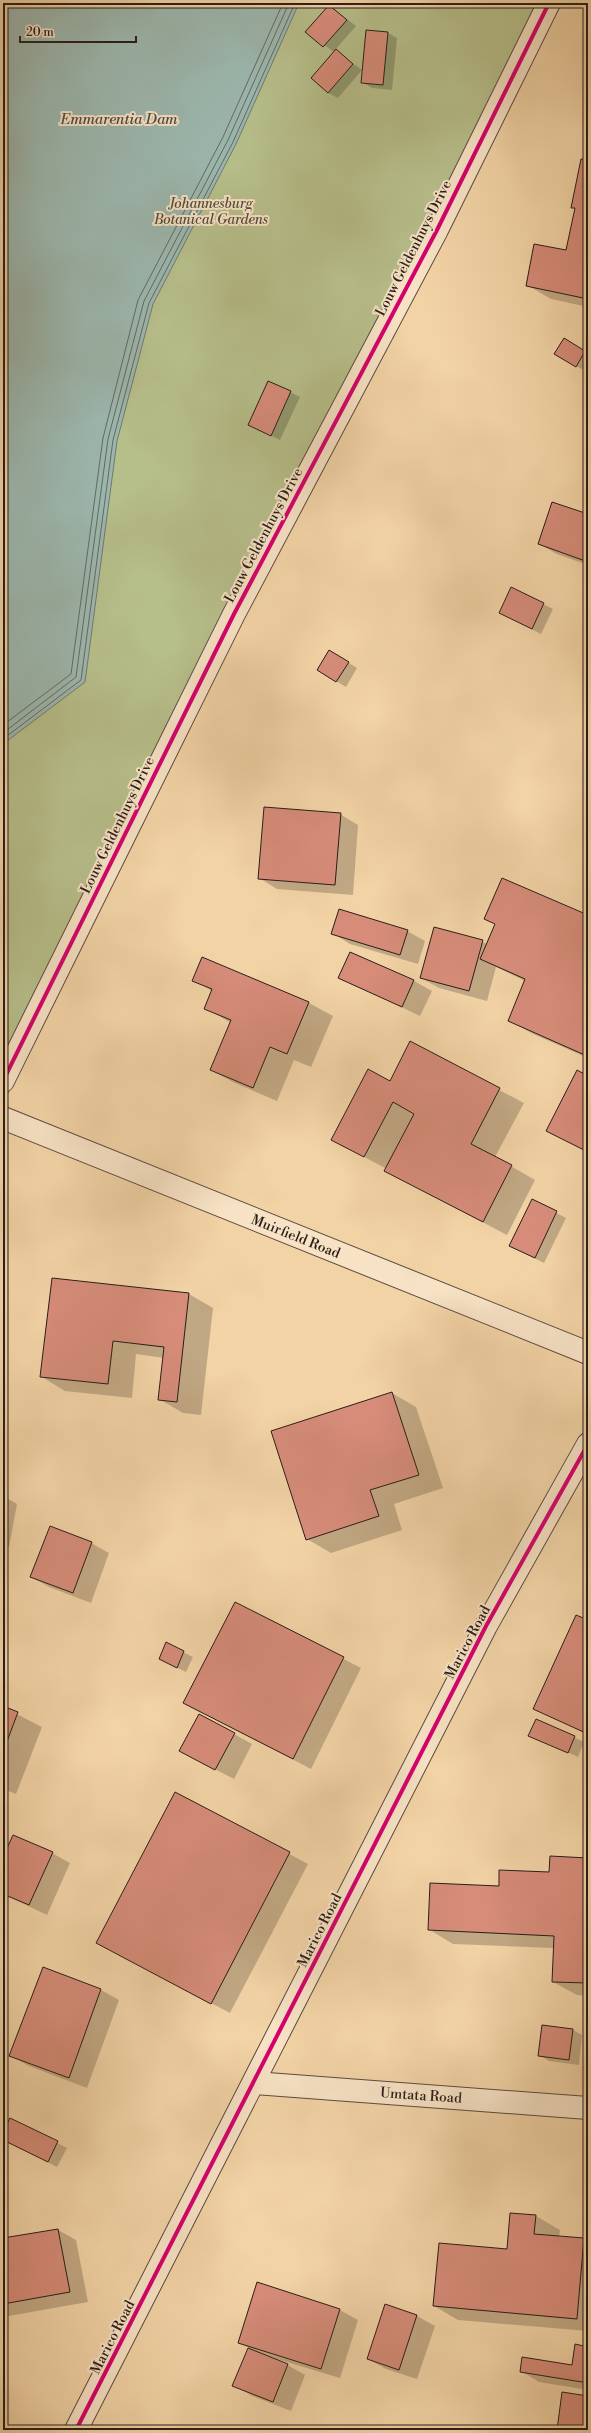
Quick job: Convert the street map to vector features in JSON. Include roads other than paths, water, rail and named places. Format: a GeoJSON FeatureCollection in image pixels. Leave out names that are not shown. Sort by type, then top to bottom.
{"type":"FeatureCollection","features":[{"type":"Feature","properties":{"kind":"street","name":"Louw Geldenhuys Drive"},"geometry":{"type":"LineString","coordinates":[[3,1081],[234,614],[437,230],[549,3]]}},
{"type":"Feature","properties":{"kind":"street","name":"Muirfield Road"},"geometry":{"type":"LineString","coordinates":[[3,1118],[588,1353]]}},
{"type":"Feature","properties":{"kind":"street","name":"Marico Road"},"geometry":{"type":"LineString","coordinates":[[76,2430],[486,1626],[588,1444]]}},
{"type":"Feature","properties":{"kind":"street","name":"Umtata Road"},"geometry":{"type":"LineString","coordinates":[[254,2083],[588,2108]]}},
{"type":"Feature","properties":{"kind":"water","name":"Emmarentia Dam"},"geometry":{"type":"Polygon","coordinates":[[[3,3],[299,3],[236,144],[153,304],[117,441],[85,682],[3,744],[3,3]]]}},
{"type":"Feature","properties":{"kind":"park label","name":"Johannesburg Botanical Gardens"},"geometry":{"type":"Point","coordinates":[211,212]}}]}
